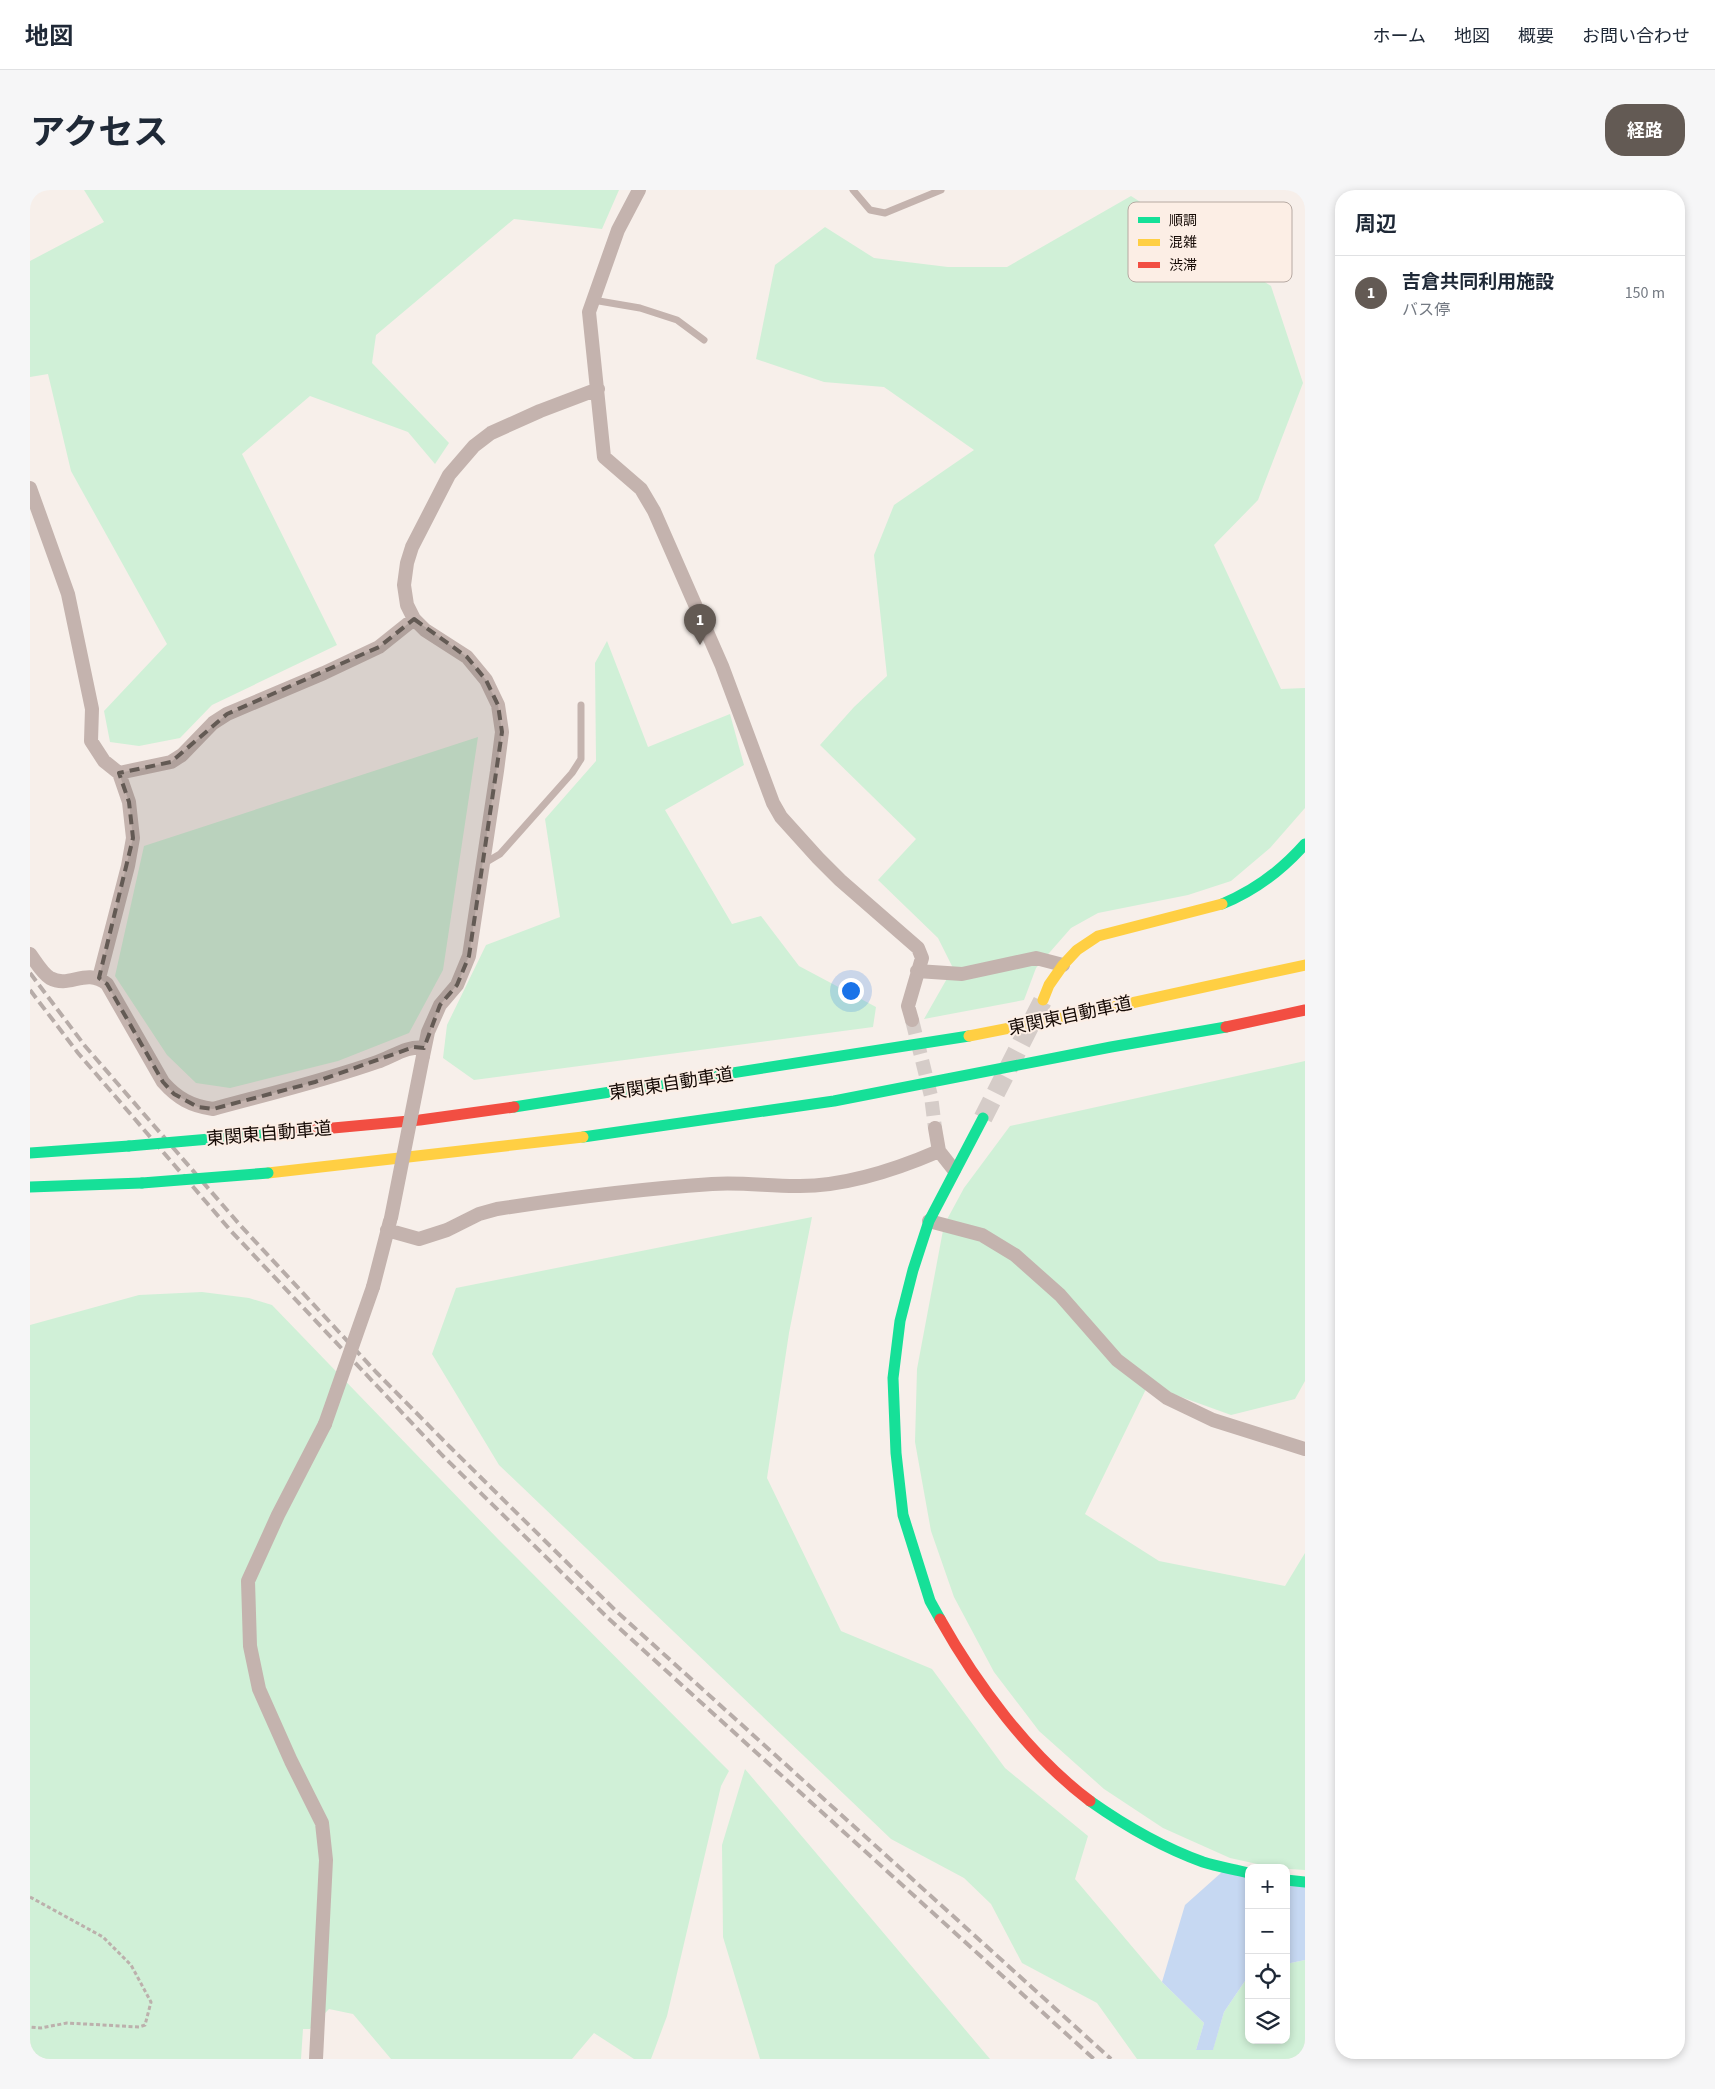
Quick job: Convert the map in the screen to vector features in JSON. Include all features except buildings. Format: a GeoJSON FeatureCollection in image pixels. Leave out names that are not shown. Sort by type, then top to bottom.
{"type":"FeatureCollection","features":[{"type":"Feature","properties":{"kind":"main road"},"geometry":{"type":"LineString","coordinates":[[1042,1000],[1049,985],[1063,965],[1077,950],[1098,936],[1127,927],[1204,910],[1241,896],[1265,881],[1290,861],[1305,844]]}},
{"type":"Feature","properties":{"kind":"main road","name":"東関東自動車道"},"geometry":{"type":"LineString","coordinates":[[32,1153],[420,1120],[532,1106],[942,1041],[1144,1001],[1305,964]]}},
{"type":"Feature","properties":{"kind":"main road"},"geometry":{"type":"LineString","coordinates":[[36,1187],[142,1183],[268,1173],[565,1140],[834,1101],[1111,1047],[1197,1033],[1305,1010]]}},
{"type":"Feature","properties":{"kind":"main road"},"geometry":{"type":"LineString","coordinates":[[983,1118],[954,1170],[930,1222],[913,1270],[900,1321],[893,1378],[896,1453],[903,1514],[930,1601],[958,1653],[980,1686],[1039,1755],[1076,1790],[1110,1815],[1170,1848],[1204,1862],[1245,1872]]}},
{"type":"Feature","properties":{"kind":"main road"},"geometry":{"type":"LineString","coordinates":[[1290,1880],[1305,1882]]}},
{"type":"Feature","properties":{"kind":"street"},"geometry":{"type":"LineString","coordinates":[[639,190],[618,230],[589,312],[604,456],[641,488],[654,511],[722,666],[773,803],[781,817],[818,858],[918,948],[922,958],[908,1006],[912,1020]]}},
{"type":"Feature","properties":{"kind":"street"},"geometry":{"type":"LineString","coordinates":[[316,2059],[326,1860],[322,1823],[291,1761],[259,1689],[250,1646],[248,1581],[278,1515],[325,1424],[373,1287],[389,1224],[428,1032],[440,1006],[457,985],[469,956],[502,732],[498,705],[486,680],[466,657],[425,630],[414,619],[407,605],[404,586],[407,563],[412,547],[449,475],[474,446],[491,433],[540,411],[598,389]]}},
{"type":"Feature","properties":{"kind":"street"},"geometry":{"type":"LineString","coordinates":[[30,488],[68,594],[92,709],[91,741],[104,761],[119,773],[129,802],[133,838],[128,866],[99,978]]}},
{"type":"Feature","properties":{"kind":"street"},"geometry":{"type":"LineString","coordinates":[[119,773],[171,762],[182,755],[214,723],[227,714],[324,673],[379,647],[414,619]]}},
{"type":"Feature","properties":{"kind":"street"},"geometry":{"type":"LineString","coordinates":[[30,954],[43,972],[51,978],[61,981],[87,977],[99,978],[107,984],[163,1082],[174,1094],[198,1107],[213,1109],[296,1087],[378,1062],[414,1047],[424,1052]]}},
{"type":"Feature","properties":{"kind":"street"},"geometry":{"type":"LineString","coordinates":[[917,971],[962,974],[1036,958],[1063,965]]}},
{"type":"Feature","properties":{"kind":"street"},"geometry":{"type":"LineString","coordinates":[[935,1128],[939,1151],[954,1170]]}},
{"type":"Feature","properties":{"kind":"street"},"geometry":{"type":"LineString","coordinates":[[389,1224],[420,1239],[447,1230],[479,1214],[497,1209],[655,1188],[716,1183],[797,1186],[824,1184],[860,1178],[939,1151]]}},
{"type":"Feature","properties":{"kind":"street"},"geometry":{"type":"LineString","coordinates":[[930,1222],[982,1235],[1015,1255],[1060,1295],[1117,1360],[1167,1398],[1213,1420],[1305,1448]]}},
{"type":"Feature","properties":{"kind":"lane"},"geometry":{"type":"LineString","coordinates":[[853,190],[870,210],[885,213],[941,190]]}},
{"type":"Feature","properties":{"kind":"lane"},"geometry":{"type":"LineString","coordinates":[[593,300],[640,308],[677,320],[704,340]]}},
{"type":"Feature","properties":{"kind":"lane"},"geometry":{"type":"LineString","coordinates":[[483,864],[500,854],[572,773],[581,759],[582,705]]}},
{"type":"Feature","properties":{"kind":"path"},"geometry":{"type":"LineString","coordinates":[[30,1897],[103,1937],[131,1965],[151,2002],[145,2025],[139,2027],[67,2023],[41,2028],[30,2027]]}},
{"type":"Feature","properties":{"kind":"highlighted area"},"geometry":{"type":"Polygon","coordinates":[[[414,619],[467,657],[486,680],[498,705],[502,732],[469,956],[457,985],[440,1005],[424,1048],[414,1047],[315,1082],[213,1109],[198,1107],[174,1094],[163,1082],[107,984],[99,978],[133,838],[129,802],[119,773],[171,762],[227,714],[379,647],[414,619]]]}},
{"type":"Feature","properties":{"kind":"green space"},"geometry":{"type":"Polygon","coordinates":[[[84,190],[619,190],[602,229],[514,219],[376,335],[372,363],[449,443],[435,464],[408,432],[310,396],[242,454],[337,645],[212,705],[180,738],[139,746],[110,742],[104,711],[167,644],[71,471],[48,374],[30,377],[30,261],[104,222],[84,190]]]}},
{"type":"Feature","properties":{"kind":"green space"},"geometry":{"type":"Polygon","coordinates":[[[1131,196],[1140,202],[1128,202],[1128,282],[1265,282],[1271,286],[1303,383],[1258,500],[1214,545],[1281,689],[1305,688],[1305,808],[1270,848],[1231,881],[1188,895],[1098,913],[1071,928],[1036,968],[1024,1000],[924,1019],[953,968],[938,938],[878,880],[916,839],[820,745],[854,707],[887,676],[874,555],[894,505],[974,450],[884,387],[824,382],[756,359],[775,265],[825,227],[874,258],[948,267],[1007,267],[1131,196]]]}},
{"type":"Feature","properties":{"kind":"green space"},"geometry":{"type":"Polygon","coordinates":[[[607,641],[648,747],[730,714],[744,765],[665,810],[732,924],[761,916],[799,966],[876,1007],[873,1027],[474,1080],[443,1058],[447,1025],[486,945],[560,917],[545,819],[596,761],[595,663],[607,641]]]}},
{"type":"Feature","properties":{"kind":"green space"},"geometry":{"type":"Polygon","coordinates":[[[478,737],[443,970],[409,1033],[338,1061],[230,1088],[196,1083],[167,1055],[115,976],[144,846],[478,737]]]}},
{"type":"Feature","properties":{"kind":"green space"},"geometry":{"type":"Polygon","coordinates":[[[1305,1061],[1305,1381],[1295,1399],[1231,1415],[1148,1385],[1085,1514],[1159,1561],[1285,1586],[1305,1553],[1305,1870],[1290,1869],[1290,1864],[1257,1864],[1230,1858],[1163,1828],[1104,1789],[1039,1731],[994,1672],[954,1597],[931,1531],[915,1442],[917,1369],[944,1225],[964,1188],[1010,1126],[1305,1061]]]}},
{"type":"Feature","properties":{"kind":"green space"},"geometry":{"type":"Polygon","coordinates":[[[812,1217],[789,1333],[767,1478],[841,1631],[932,1669],[1005,1768],[1088,1836],[1075,1879],[1162,1982],[1204,2023],[1196,2050],[1213,2049],[1224,2012],[1245,1981],[1245,2044],[1290,2044],[1290,1963],[1305,1960],[1305,2059],[1137,2059],[1097,2003],[1022,1963],[991,1904],[964,1878],[891,1839],[499,1465],[432,1354],[456,1288],[812,1217]]]}},
{"type":"Feature","properties":{"kind":"green space"},"geometry":{"type":"Polygon","coordinates":[[[202,1292],[249,1298],[272,1305],[497,1538],[729,1771],[721,1786],[667,2016],[651,2059],[634,2059],[594,2033],[572,2059],[391,2059],[353,2014],[329,2009],[310,2029],[303,2029],[301,2059],[30,2059],[30,1325],[139,1295],[202,1292]]]}},
{"type":"Feature","properties":{"kind":"green space"},"geometry":{"type":"Polygon","coordinates":[[[745,1769],[990,2059],[760,2059],[723,1937],[722,1845],[745,1769]]]}},
{"type":"Feature","properties":{"kind":"water"},"geometry":{"type":"Polygon","coordinates":[[[1222,1872],[1245,1875],[1245,1981],[1224,2012],[1213,2050],[1196,2050],[1204,2023],[1162,1982],[1185,1905],[1222,1872]]]}},
{"type":"Feature","properties":{"kind":"water"},"geometry":{"type":"Polygon","coordinates":[[[1290,1884],[1305,1886],[1305,1960],[1290,1963],[1290,1884]]]}},
{"type":"Feature","properties":{"kind":"tunnel"},"geometry":{"type":"LineString","coordinates":[[983,1118],[1043,1000]]}},
{"type":"Feature","properties":{"kind":"tunnel"},"geometry":{"type":"LineString","coordinates":[[912,1020],[931,1096],[935,1128]]}},
{"type":"Feature","properties":{"kind":"railway"},"geometry":{"type":"LineString","coordinates":[[30,973],[85,1046],[240,1225],[376,1372],[451,1448],[615,1610],[1111,2059]]}},
{"type":"Feature","properties":{"kind":"railway"},"geometry":{"type":"LineString","coordinates":[[30,990],[78,1053],[231,1231],[442,1455],[608,1618],[1094,2059]]}},
{"type":"Feature","properties":{"kind":"traffic: fast"},"geometry":{"type":"LineString","coordinates":[[1222,904],[1245,893],[1267,879],[1287,863],[1305,844]]}},
{"type":"Feature","properties":{"kind":"traffic: fast"},"geometry":{"type":"LineString","coordinates":[[583,1137],[834,1101],[1111,1047],[1226,1027]]}},
{"type":"Feature","properties":{"kind":"traffic: fast"},"geometry":{"type":"LineString","coordinates":[[514,1107],[969,1036]]}},
{"type":"Feature","properties":{"kind":"traffic: fast"},"geometry":{"type":"LineString","coordinates":[[940,1619],[930,1601],[903,1515],[896,1453],[893,1378],[900,1321],[913,1270],[929,1221],[983,1118]]}},
{"type":"Feature","properties":{"kind":"traffic: fast"},"geometry":{"type":"LineString","coordinates":[[129,1146],[268,1134]]}},
{"type":"Feature","properties":{"kind":"traffic: fast"},"geometry":{"type":"LineString","coordinates":[[30,1153],[129,1146]]}},
{"type":"Feature","properties":{"kind":"traffic: fast"},"geometry":{"type":"LineString","coordinates":[[142,1183],[268,1173]]}},
{"type":"Feature","properties":{"kind":"traffic: fast"},"geometry":{"type":"LineString","coordinates":[[30,1187],[142,1183]]}},
{"type":"Feature","properties":{"kind":"traffic: fast"},"geometry":{"type":"LineString","coordinates":[[1090,1801],[1130,1827],[1174,1850],[1209,1864],[1245,1872]]}},
{"type":"Feature","properties":{"kind":"traffic: fast"},"geometry":{"type":"LineString","coordinates":[[1290,1880],[1305,1882]]}},
{"type":"Feature","properties":{"kind":"traffic: slow"},"geometry":{"type":"LineString","coordinates":[[1043,1000],[1049,985],[1063,965],[1077,950],[1098,936],[1222,904]]}},
{"type":"Feature","properties":{"kind":"traffic: slow"},"geometry":{"type":"LineString","coordinates":[[969,1036],[1095,1011],[1305,965]]}},
{"type":"Feature","properties":{"kind":"traffic: slow"},"geometry":{"type":"LineString","coordinates":[[268,1173],[583,1137]]}},
{"type":"Feature","properties":{"kind":"traffic: jam"},"geometry":{"type":"LineString","coordinates":[[1226,1027],[1305,1010]]}},
{"type":"Feature","properties":{"kind":"traffic: jam"},"geometry":{"type":"LineString","coordinates":[[268,1134],[420,1120],[514,1107]]}},
{"type":"Feature","properties":{"kind":"traffic: jam"},"geometry":{"type":"LineString","coordinates":[[940,1619],[971,1669],[1006,1718],[1046,1763],[1090,1801]]}},
{"type":"Feature","properties":{"kind":"place","name":"吉倉共同利用施設"},"geometry":{"type":"Point","coordinates":[700,645]}}]}
